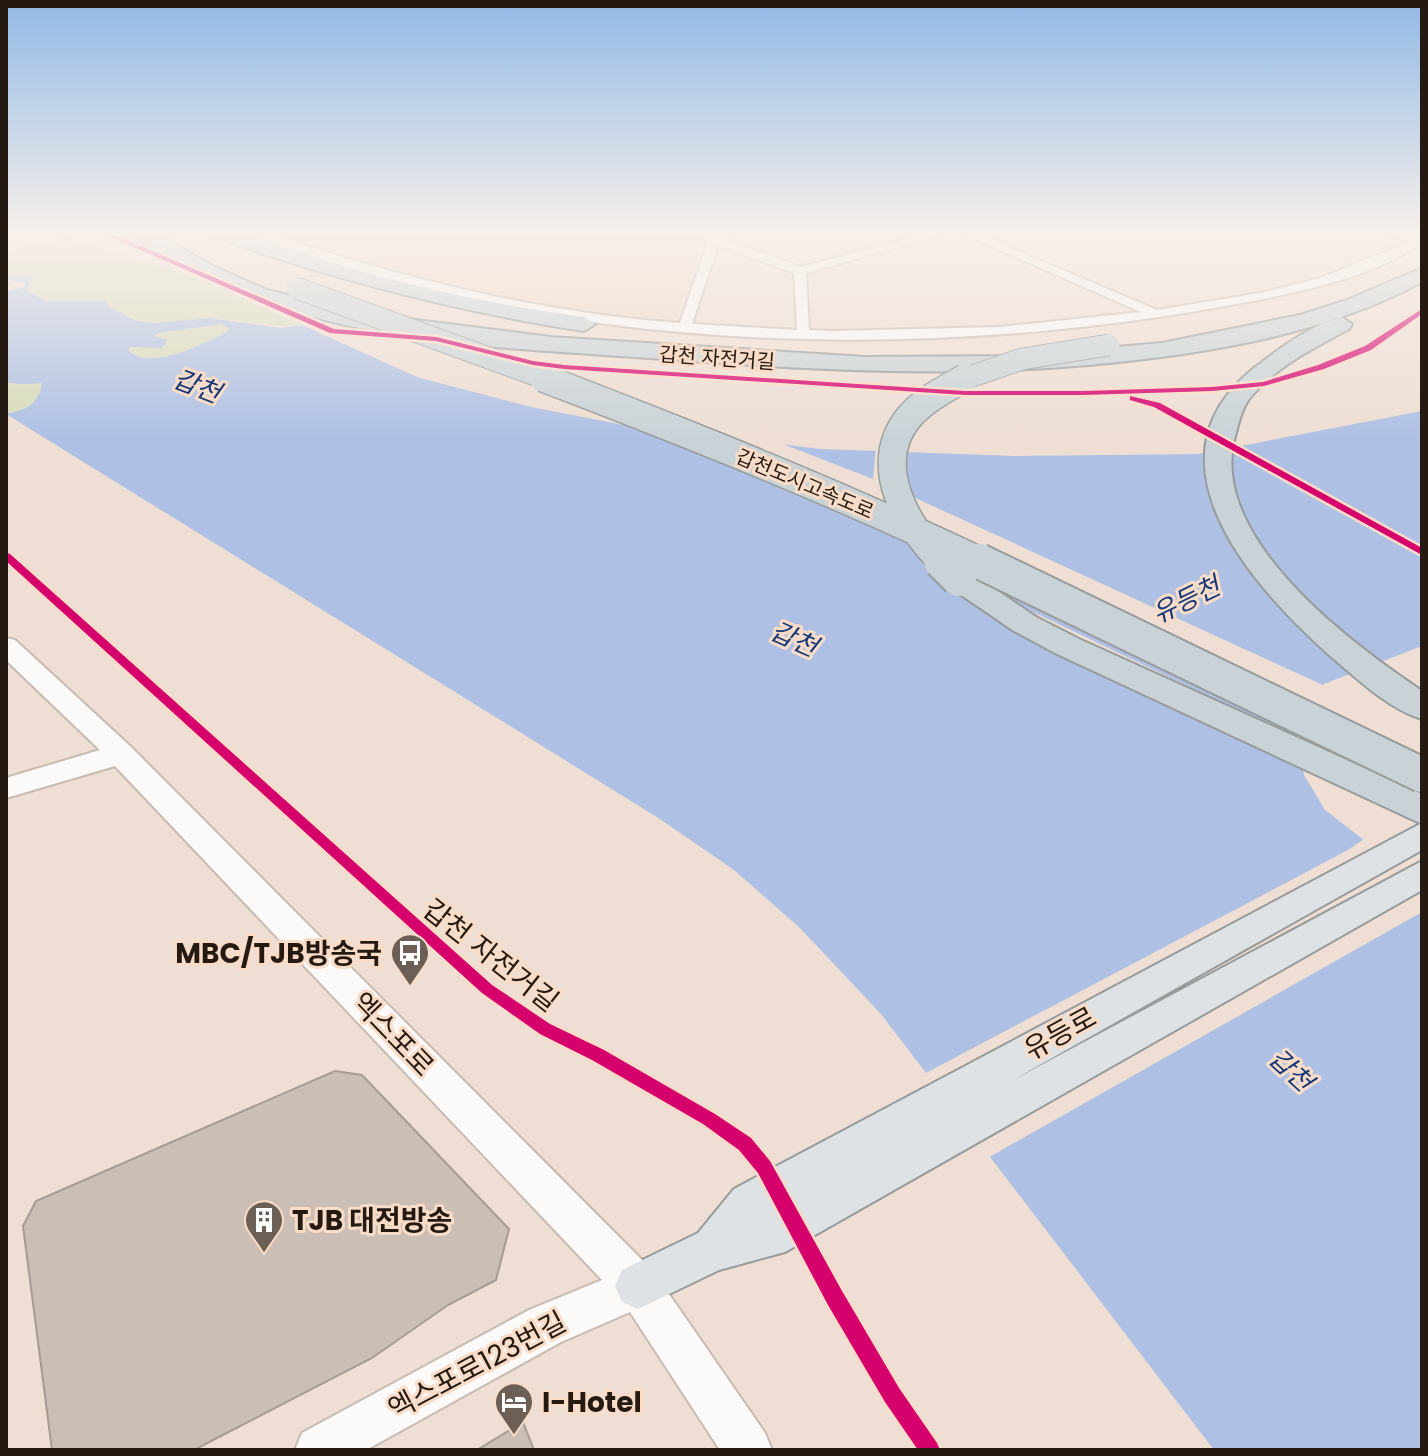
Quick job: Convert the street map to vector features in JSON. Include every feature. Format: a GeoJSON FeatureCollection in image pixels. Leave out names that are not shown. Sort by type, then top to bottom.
{"type":"FeatureCollection","features":[{"type":"Feature","properties":{"kind":"highway"},"geometry":{"type":"LineString","coordinates":[[284,302],[339,317],[520,342],[853,364],[1033,362],[1192,345],[1300,322],[1360,302]]}},
{"type":"Feature","properties":{"kind":"highway","name":"갑천도시고속도로"},"geometry":{"type":"LineString","coordinates":[[342,302],[669,426],[915,530],[1422,775]]}},
{"type":"Feature","properties":{"kind":"highway","name":"갑천도시고속도로"},"geometry":{"type":"LineString","coordinates":[[351,302],[587,378],[934,518],[1422,751]]}},
{"type":"Feature","properties":{"kind":"highway"},"geometry":{"type":"LineString","coordinates":[[462,302],[553,320],[714,337],[868,343],[1016,340],[1186,322],[1281,302]]}},
{"type":"Feature","properties":{"kind":"highway"},"geometry":{"type":"LineString","coordinates":[[1331,302],[1240,325],[1037,356],[983,371],[947,386],[913,413],[895,441],[891,458],[894,494],[909,524],[932,555],[959,579],[1025,624],[1172,697],[1422,810]]}},
{"type":"Feature","properties":{"kind":"highway"},"geometry":{"type":"LineString","coordinates":[[1381,302],[1285,357],[1251,382],[1225,419],[1217,459],[1227,506],[1239,533],[1277,588],[1348,654],[1422,707]]}},
{"type":"Feature","properties":{"kind":"main road","name":"엑스포로"},"geometry":{"type":"LineString","coordinates":[[6,646],[121,754],[638,1286],[748,1450]]}},
{"type":"Feature","properties":{"kind":"main road"},"geometry":{"type":"LineString","coordinates":[[6,788],[121,754]]}},
{"type":"Feature","properties":{"kind":"main road","name":"유등로"},"geometry":{"type":"LineString","coordinates":[[714,1249],[749,1204],[1422,835]]}},
{"type":"Feature","properties":{"kind":"main road","name":"유등로"},"geometry":{"type":"LineString","coordinates":[[638,1286],[714,1249],[769,1236],[1422,874]]}},
{"type":"Feature","properties":{"kind":"main road","name":"엑스포로123번길"},"geometry":{"type":"LineString","coordinates":[[319,1450],[545,1326],[638,1286]]}},
{"type":"Feature","properties":{"kind":"street"},"geometry":{"type":"LineString","coordinates":[[503,302],[685,326],[803,333],[983,333],[1057,327],[1233,302]]}},
{"type":"Feature","properties":{"kind":"street"},"geometry":{"type":"LineString","coordinates":[[685,326],[693,302]]}},
{"type":"Feature","properties":{"kind":"street"},"geometry":{"type":"LineString","coordinates":[[801,302],[803,333]]}},
{"type":"Feature","properties":{"kind":"street"},"geometry":{"type":"LineString","coordinates":[[1127,302],[1155,314]]}},
{"type":"Feature","properties":{"kind":"shaded area"},"geometry":{"type":"Polygon","coordinates":[[[529,302],[683,302],[676,321],[529,302]]]}},
{"type":"Feature","properties":{"kind":"green space"},"geometry":{"type":"Polygon","coordinates":[[[106,302],[250,302],[302,325],[229,320],[144,322],[114,312],[106,302]]]}},
{"type":"Feature","properties":{"kind":"green space"},"geometry":{"type":"Polygon","coordinates":[[[222,324],[230,330],[179,353],[150,359],[128,350],[167,341],[153,335],[159,333],[222,324]]]}},
{"type":"Feature","properties":{"kind":"green space"},"geometry":{"type":"Polygon","coordinates":[[[6,382],[23,384],[42,382],[32,404],[9,413],[6,410],[6,382]]]}},
{"type":"Feature","properties":{"kind":"water"},"geometry":{"type":"Polygon","coordinates":[[[6,302],[106,302],[109,307],[137,321],[155,323],[209,318],[281,328],[302,325],[417,377],[531,407],[619,424],[820,449],[1014,456],[1199,454],[1422,411],[1422,646],[1324,684],[1297,730],[1304,775],[1325,810],[1422,885],[1422,1450],[1214,1450],[881,1014],[800,928],[734,870],[660,819],[6,414],[6,410],[16,412],[32,404],[42,383],[6,382],[6,302]],[[222,324],[159,333],[154,336],[168,340],[162,348],[131,347],[128,350],[150,358],[193,348],[230,330],[222,324]]]}},
{"type":"Feature","properties":{"kind":"pier"},"geometry":{"type":"Polygon","coordinates":[[[712,433],[770,439],[873,479],[876,447],[899,448],[898,490],[1327,687],[1303,727],[986,570],[984,583],[1027,609],[1302,741],[1157,691],[913,542],[712,433]]]}},
{"type":"Feature","properties":{"kind":"pier"},"geometry":{"type":"Polygon","coordinates":[[[1367,837],[1422,880],[1422,912],[986,1159],[922,1075],[1348,850],[1367,837]]]}},
{"type":"Feature","properties":{"kind":"building","name":"TJB 대전방송"},"geometry":{"type":"Polygon","coordinates":[[[335,1071],[362,1075],[509,1229],[496,1280],[448,1305],[372,1358],[194,1450],[52,1450],[23,1226],[36,1201],[335,1071]]]}},
{"type":"Feature","properties":{"kind":"building","name":"I-Hotel"},"geometry":{"type":"Polygon","coordinates":[[[523,1422],[534,1450],[477,1450],[523,1422]]]}},
{"type":"Feature","properties":{"kind":"cycle path","name":"갑천 자전거길"},"geometry":{"type":"LineString","coordinates":[[265,302],[333,331],[436,339],[533,363],[965,393],[1083,393],[1212,389],[1264,384],[1321,367],[1368,348],[1422,311]]}},
{"type":"Feature","properties":{"kind":"cycle path"},"geometry":{"type":"LineString","coordinates":[[1133,398],[1157,405],[1422,552]]}},
{"type":"Feature","properties":{"kind":"cycle path","name":"갑천 자전거길"},"geometry":{"type":"LineString","coordinates":[[6,556],[487,989],[545,1029],[598,1055],[709,1119],[745,1144],[764,1167],[835,1298],[892,1395],[930,1450]]}},
{"type":"Feature","properties":{"kind":"place","name":"MBC/TJB방송국"},"geometry":{"type":"Point","coordinates":[410,987]}},
{"type":"Feature","properties":{"kind":"place","name":"TJB 대전방송"},"geometry":{"type":"Point","coordinates":[264,1254]}},
{"type":"Feature","properties":{"kind":"place","name":"I-Hotel"},"geometry":{"type":"Point","coordinates":[514,1436]}},
{"type":"Feature","properties":{"kind":"water label","name":"갑천"},"geometry":{"type":"Point","coordinates":[197,386]}},
{"type":"Feature","properties":{"kind":"water label","name":"유등천"},"geometry":{"type":"Point","coordinates":[1186,600]}},
{"type":"Feature","properties":{"kind":"water label","name":"갑천"},"geometry":{"type":"Point","coordinates":[794,639]}},
{"type":"Feature","properties":{"kind":"water label","name":"갑천"},"geometry":{"type":"Point","coordinates":[1291,1070]}}]}
